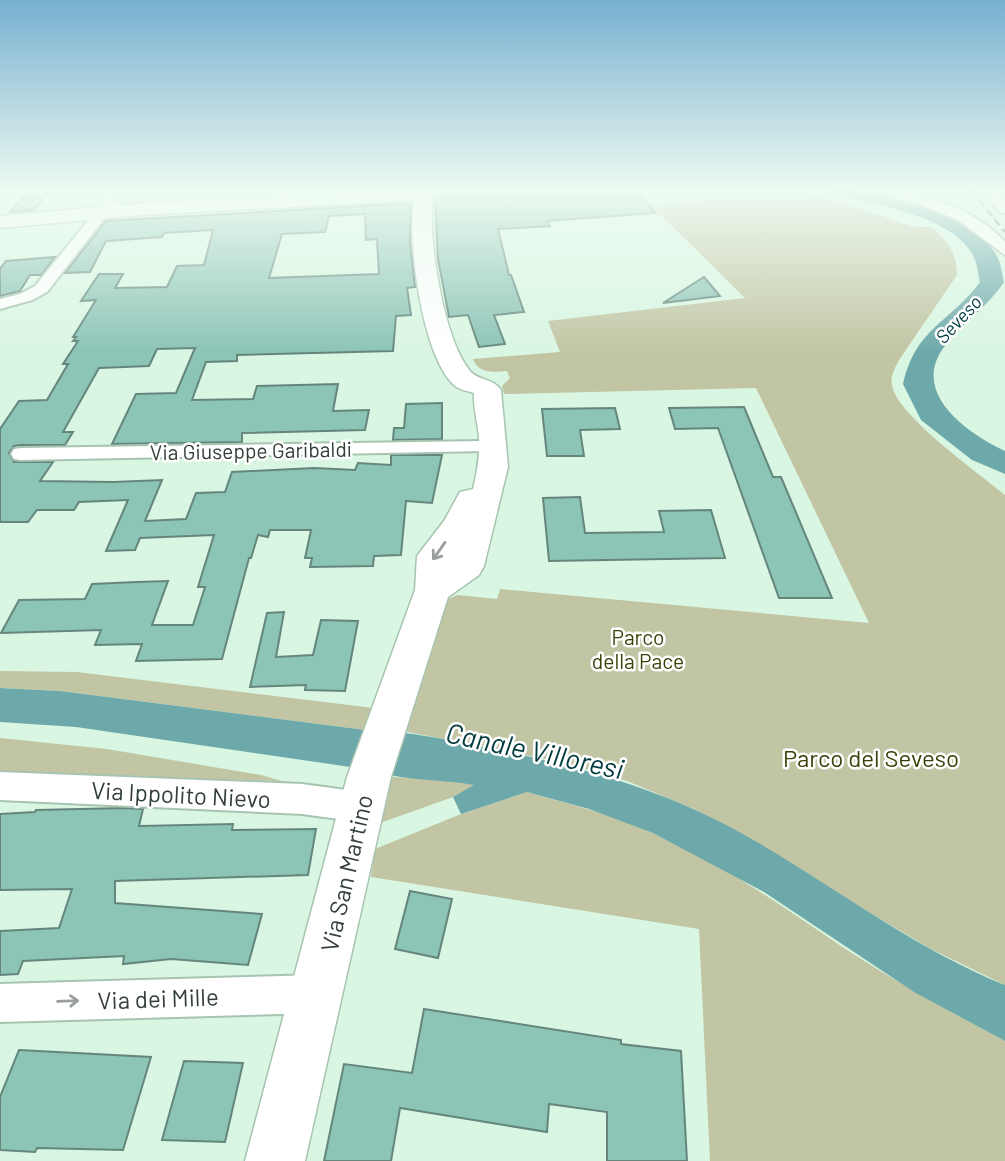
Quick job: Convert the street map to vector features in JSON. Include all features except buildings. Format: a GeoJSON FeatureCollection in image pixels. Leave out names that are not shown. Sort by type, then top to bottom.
{"type":"FeatureCollection","features":[{"type":"Feature","properties":{"kind":"street"},"geometry":{"type":"LineString","coordinates":[[0,304],[26,297],[41,289],[81,244]]}},
{"type":"Feature","properties":{"kind":"street","name":"Via San Martino"},"geometry":{"type":"LineString","coordinates":[[423,244],[436,322],[446,352],[461,377],[488,390],[487,406],[494,437],[493,467],[467,566],[433,590]]}},
{"type":"Feature","properties":{"kind":"street","name":"Via San Martino"},"geometry":{"type":"LineString","coordinates":[[275,1161],[365,792],[384,727],[433,590],[434,556],[458,527],[468,506],[481,447],[476,421],[459,393],[461,377]]}},
{"type":"Feature","properties":{"kind":"street","name":"Via Giuseppe Garibaldi"},"geometry":{"type":"LineString","coordinates":[[21,454],[481,447]]}},
{"type":"Feature","properties":{"kind":"street","name":"Via Ippolito Nievo"},"geometry":{"type":"LineString","coordinates":[[0,786],[302,799],[365,792]]}},
{"type":"Feature","properties":{"kind":"street","name":"Via dei Mille"},"geometry":{"type":"LineString","coordinates":[[0,1003],[317,994]]}},
{"type":"Feature","properties":{"kind":"green space","name":"Parco del Seveso"},"geometry":{"type":"Polygon","coordinates":[[[691,244],[948,244],[953,254],[957,275],[899,360],[893,372],[892,385],[908,412],[923,427],[1005,495],[1005,985],[931,949],[696,810],[627,781],[560,762],[403,731],[440,603],[457,595],[497,599],[500,589],[869,623],[756,388],[504,394],[502,386],[510,378],[507,371],[483,370],[473,359],[560,352],[548,321],[745,298],[691,244]]]}},
{"type":"Feature","properties":{"kind":"green space"},"geometry":{"type":"Polygon","coordinates":[[[0,671],[77,672],[382,709],[373,731],[60,691],[0,688],[0,671]]]}},
{"type":"Feature","properties":{"kind":"green space"},"geometry":{"type":"Polygon","coordinates":[[[0,738],[107,749],[261,775],[282,781],[0,774],[0,738]]]}},
{"type":"Feature","properties":{"kind":"green space"},"geometry":{"type":"Polygon","coordinates":[[[391,777],[439,779],[476,785],[453,797],[380,823],[391,777]]]}},
{"type":"Feature","properties":{"kind":"green space"},"geometry":{"type":"Polygon","coordinates":[[[527,792],[591,810],[677,844],[769,898],[877,969],[1005,1041],[1005,1161],[710,1161],[699,929],[371,877],[375,849],[461,814],[527,792]]]}},
{"type":"Feature","properties":{"kind":"water"},"geometry":{"type":"Polygon","coordinates":[[[0,688],[60,691],[415,734],[556,763],[624,782],[658,794],[724,824],[788,860],[909,937],[1005,985],[1005,1041],[914,992],[764,892],[653,833],[589,809],[527,792],[461,814],[453,797],[474,785],[396,776],[371,770],[76,727],[0,722],[0,688]]]}},
{"type":"Feature","properties":{"kind":"waterway","name":"Seveso"},"geometry":{"type":"LineString","coordinates":[[977,244],[985,256],[992,282],[934,342],[924,359],[918,384],[932,414],[983,453],[1005,464]]}},
{"type":"Feature","properties":{"kind":"park label","name":"Parco della Pace"},"geometry":{"type":"Point","coordinates":[638,648]}},
{"type":"Feature","properties":{"kind":"water label","name":"Canale Villoresi"},"geometry":{"type":"Point","coordinates":[535,750]}}]}
